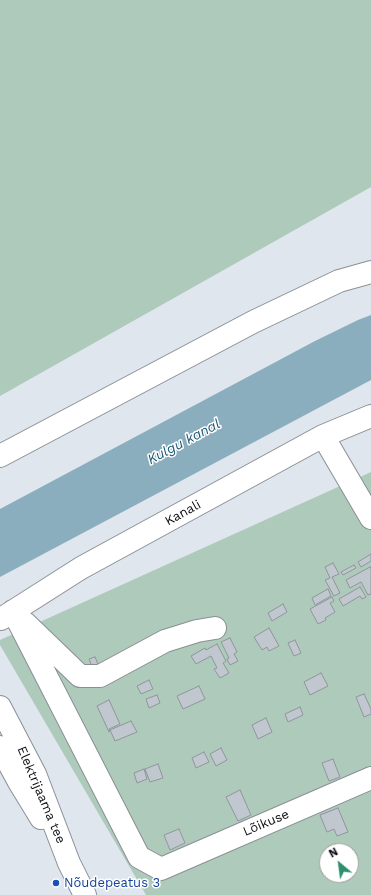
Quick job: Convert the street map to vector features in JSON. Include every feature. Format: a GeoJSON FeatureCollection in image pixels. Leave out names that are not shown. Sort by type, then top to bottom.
{"type":"FeatureCollection","features":[{"type":"Feature","properties":{"kind":"street"},"geometry":{"type":"LineString","coordinates":[[0,456],[253,322],[339,281],[371,272]]}},
{"type":"Feature","properties":{"kind":"street","name":"Kanali"},"geometry":{"type":"LineString","coordinates":[[7,616],[81,568],[323,436],[371,416]]}},
{"type":"Feature","properties":{"kind":"street"},"geometry":{"type":"LineString","coordinates":[[323,436],[371,518]]}},
{"type":"Feature","properties":{"kind":"street"},"geometry":{"type":"LineString","coordinates":[[7,616],[80,676],[100,676],[165,641],[197,631],[215,628]]}},
{"type":"Feature","properties":{"kind":"street","name":"Lõikuse"},"geometry":{"type":"LineString","coordinates":[[7,616],[139,857],[161,869],[371,778]]}},
{"type":"Feature","properties":{"kind":"street","name":"Elektrijaama tee"},"geometry":{"type":"LineString","coordinates":[[0,707],[35,774],[69,863]]}},
{"type":"Feature","properties":{"kind":"street","name":"Elektrijaama tee"},"geometry":{"type":"LineString","coordinates":[[0,747],[18,782],[69,863],[85,895]]}},
{"type":"Feature","properties":{"kind":"green space"},"geometry":{"type":"Polygon","coordinates":[[[0,0],[371,0],[371,187],[0,396],[0,0]]]}},
{"type":"Feature","properties":{"kind":"green space"},"geometry":{"type":"Polygon","coordinates":[[[371,472],[371,895],[146,895],[0,645],[0,640],[371,472]]]}},
{"type":"Feature","properties":{"kind":"water","name":"Kulgu kanal"},"geometry":{"type":"Polygon","coordinates":[[[371,315],[371,380],[0,577],[0,509],[315,341],[371,315]]]}},
{"type":"Feature","properties":{"kind":"building"},"geometry":{"type":"Polygon","coordinates":[[[371,554],[371,561],[361,567],[358,562],[371,554]]]}},
{"type":"Feature","properties":{"kind":"building"},"geometry":{"type":"Polygon","coordinates":[[[333,563],[339,574],[332,577],[340,593],[334,596],[325,580],[330,578],[325,567],[333,563]]]}},
{"type":"Feature","properties":{"kind":"building"},"geometry":{"type":"Polygon","coordinates":[[[354,565],[356,568],[343,575],[341,572],[354,565]]]}},
{"type":"Feature","properties":{"kind":"building"},"geometry":{"type":"Polygon","coordinates":[[[370,567],[371,594],[368,595],[361,582],[350,588],[346,580],[370,567]]]}},
{"type":"Feature","properties":{"kind":"building"},"geometry":{"type":"Polygon","coordinates":[[[360,587],[366,597],[362,599],[360,596],[343,606],[339,599],[360,587]]]}},
{"type":"Feature","properties":{"kind":"building"},"geometry":{"type":"Polygon","coordinates":[[[328,589],[331,596],[315,605],[312,598],[328,589]]]}},
{"type":"Feature","properties":{"kind":"building"},"geometry":{"type":"Polygon","coordinates":[[[332,597],[334,601],[330,603],[335,612],[325,618],[326,620],[318,624],[310,609],[332,597]]]}},
{"type":"Feature","properties":{"kind":"building"},"geometry":{"type":"Polygon","coordinates":[[[283,604],[287,612],[272,621],[268,613],[283,604]]]}},
{"type":"Feature","properties":{"kind":"building"},"geometry":{"type":"Polygon","coordinates":[[[269,628],[279,646],[269,651],[267,647],[262,650],[254,637],[269,628]]]}},
{"type":"Feature","properties":{"kind":"building"},"geometry":{"type":"Polygon","coordinates":[[[230,638],[237,652],[234,654],[238,661],[230,665],[227,659],[229,658],[221,642],[230,638]]]}},
{"type":"Feature","properties":{"kind":"building"},"geometry":{"type":"Polygon","coordinates":[[[295,640],[301,653],[294,656],[288,643],[295,640]]]}},
{"type":"Feature","properties":{"kind":"building"},"geometry":{"type":"Polygon","coordinates":[[[217,644],[226,661],[223,663],[229,673],[220,678],[214,669],[217,668],[211,656],[196,664],[191,656],[205,648],[206,650],[217,644]]]}},
{"type":"Feature","properties":{"kind":"building"},"geometry":{"type":"Polygon","coordinates":[[[95,657],[100,669],[94,671],[89,659],[95,657]]]}},
{"type":"Feature","properties":{"kind":"building"},"geometry":{"type":"Polygon","coordinates":[[[321,673],[328,686],[310,695],[304,682],[321,673]]]}},
{"type":"Feature","properties":{"kind":"building"},"geometry":{"type":"Polygon","coordinates":[[[149,680],[153,689],[141,694],[137,686],[149,680]]]}},
{"type":"Feature","properties":{"kind":"building"},"geometry":{"type":"Polygon","coordinates":[[[199,686],[205,699],[183,709],[177,696],[199,686]]]}},
{"type":"Feature","properties":{"kind":"building"},"geometry":{"type":"Polygon","coordinates":[[[364,694],[371,709],[371,714],[364,717],[356,697],[364,694]]]}},
{"type":"Feature","properties":{"kind":"building"},"geometry":{"type":"Polygon","coordinates":[[[157,695],[160,703],[149,708],[146,699],[157,695]]]}},
{"type":"Feature","properties":{"kind":"building"},"geometry":{"type":"Polygon","coordinates":[[[109,700],[120,724],[109,729],[109,732],[97,706],[109,700]]]}},
{"type":"Feature","properties":{"kind":"building"},"geometry":{"type":"Polygon","coordinates":[[[300,707],[303,715],[288,722],[285,714],[300,707]]]}},
{"type":"Feature","properties":{"kind":"building"},"geometry":{"type":"Polygon","coordinates":[[[266,718],[272,732],[258,739],[252,725],[266,718]]]}},
{"type":"Feature","properties":{"kind":"building"},"geometry":{"type":"Polygon","coordinates":[[[131,721],[137,732],[115,741],[110,730],[131,721]]]}},
{"type":"Feature","properties":{"kind":"building"},"geometry":{"type":"Polygon","coordinates":[[[221,748],[227,760],[216,766],[210,754],[221,748]]]}},
{"type":"Feature","properties":{"kind":"building"},"geometry":{"type":"Polygon","coordinates":[[[204,752],[209,762],[196,768],[192,758],[204,752]]]}},
{"type":"Feature","properties":{"kind":"building"},"geometry":{"type":"Polygon","coordinates":[[[333,759],[340,777],[329,781],[322,763],[333,759]]]}},
{"type":"Feature","properties":{"kind":"building"},"geometry":{"type":"Polygon","coordinates":[[[158,764],[163,778],[150,782],[145,769],[158,764]]]}},
{"type":"Feature","properties":{"kind":"building"},"geometry":{"type":"Polygon","coordinates":[[[144,769],[147,779],[137,783],[134,773],[144,769]]]}},
{"type":"Feature","properties":{"kind":"building"},"geometry":{"type":"Polygon","coordinates":[[[240,790],[251,815],[238,821],[226,797],[240,790]]]}},
{"type":"Feature","properties":{"kind":"building"},"geometry":{"type":"Polygon","coordinates":[[[338,808],[348,832],[337,836],[334,829],[327,832],[320,815],[338,808]]]}},
{"type":"Feature","properties":{"kind":"building"},"geometry":{"type":"Polygon","coordinates":[[[179,829],[185,843],[170,850],[164,835],[179,829]]]}},
{"type":"Feature","properties":{"kind":"place","name":"Nõudepeatus 3"},"geometry":{"type":"Point","coordinates":[56,883]}}]}
